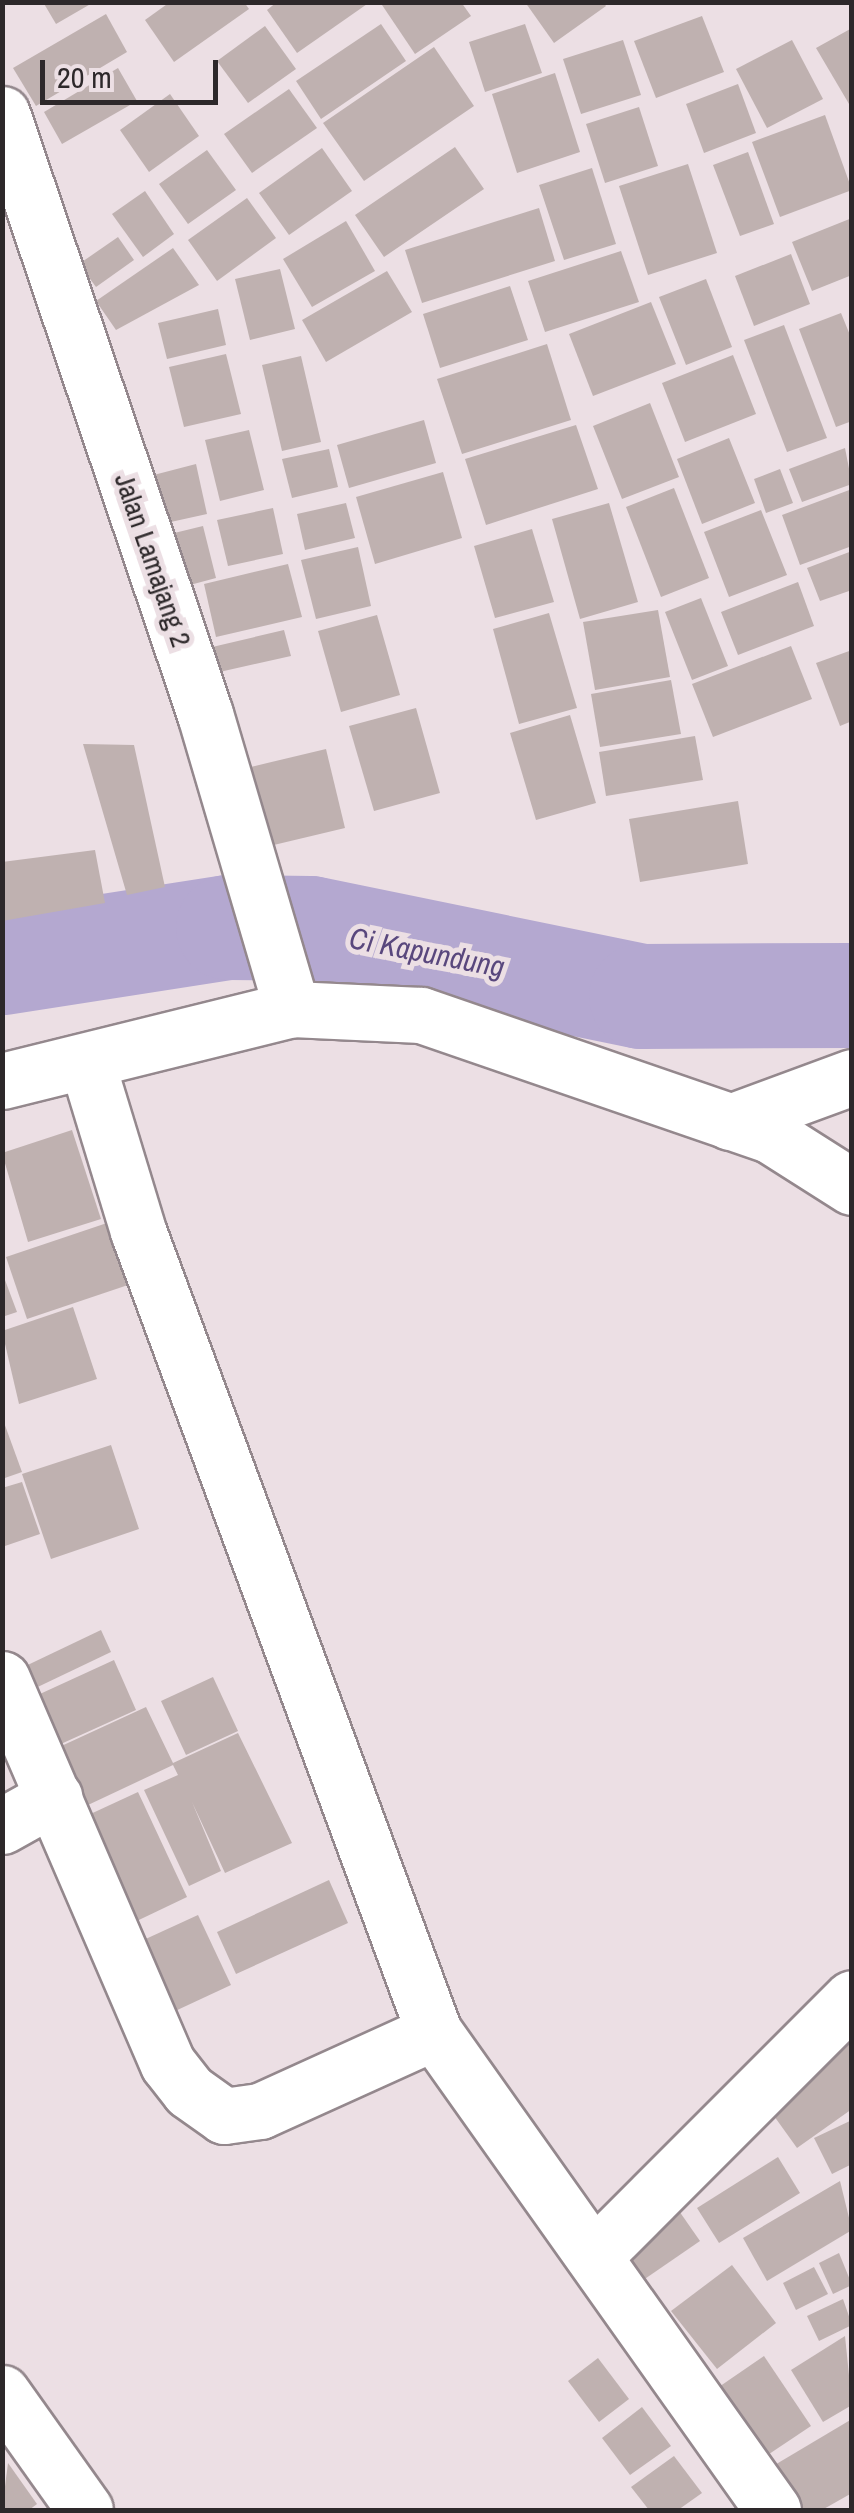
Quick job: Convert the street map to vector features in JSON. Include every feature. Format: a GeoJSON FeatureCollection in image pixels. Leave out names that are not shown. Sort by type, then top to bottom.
{"type":"FeatureCollection","features":[{"type":"Feature","properties":{"kind":"street","name":"Jalan Lamajang 2"},"geometry":{"type":"LineString","coordinates":[[2,114],[260,884],[288,994]]}},
{"type":"Feature","properties":{"kind":"street"},"geometry":{"type":"LineString","coordinates":[[7,1092],[288,994],[421,1015],[730,1122],[809,1155],[852,1188]]}},
{"type":"Feature","properties":{"kind":"street"},"geometry":{"type":"LineString","coordinates":[[87,1063],[138,1231],[434,2032],[774,2510]]}},
{"type":"Feature","properties":{"kind":"street"},"geometry":{"type":"LineString","coordinates":[[730,1122],[852,1077]]}},
{"type":"Feature","properties":{"kind":"street"},"geometry":{"type":"LineString","coordinates":[[2,1679],[168,2064],[224,2116],[260,2110],[434,2032]]}},
{"type":"Feature","properties":{"kind":"street"},"geometry":{"type":"LineString","coordinates":[[2,1826],[54,1797]]}},
{"type":"Feature","properties":{"kind":"street"},"geometry":{"type":"LineString","coordinates":[[595,2255],[852,1998]]}},
{"type":"Feature","properties":{"kind":"street"},"geometry":{"type":"LineString","coordinates":[[2,2393],[86,2510]]}},
{"type":"Feature","properties":{"kind":"building"},"geometry":{"type":"Polygon","coordinates":[[[43,2],[94,2],[56,24],[43,2]]]}},
{"type":"Feature","properties":{"kind":"building"},"geometry":{"type":"Polygon","coordinates":[[[170,2],[244,2],[249,9],[174,62],[145,20],[170,2]]]}},
{"type":"Feature","properties":{"kind":"building"},"geometry":{"type":"Polygon","coordinates":[[[277,2],[370,2],[297,53],[267,10],[277,2]]]}},
{"type":"Feature","properties":{"kind":"building"},"geometry":{"type":"Polygon","coordinates":[[[380,2],[461,2],[471,16],[415,54],[380,2]]]}},
{"type":"Feature","properties":{"kind":"building"},"geometry":{"type":"Polygon","coordinates":[[[525,2],[603,2],[606,6],[554,43],[525,2]]]}},
{"type":"Feature","properties":{"kind":"building"},"geometry":{"type":"Polygon","coordinates":[[[106,14],[127,52],[36,106],[13,68],[106,14]]]}},
{"type":"Feature","properties":{"kind":"building"},"geometry":{"type":"Polygon","coordinates":[[[702,16],[724,72],[656,98],[634,41],[702,16]]]}},
{"type":"Feature","properties":{"kind":"building"},"geometry":{"type":"Polygon","coordinates":[[[381,24],[406,61],[321,119],[296,81],[381,24]]]}},
{"type":"Feature","properties":{"kind":"building"},"geometry":{"type":"Polygon","coordinates":[[[525,24],[542,73],[485,92],[469,42],[525,24]]]}},
{"type":"Feature","properties":{"kind":"building"},"geometry":{"type":"Polygon","coordinates":[[[265,26],[296,69],[248,103],[217,61],[265,26]]]}},
{"type":"Feature","properties":{"kind":"building"},"geometry":{"type":"Polygon","coordinates":[[[852,28],[852,109],[816,48],[852,28]]]}},
{"type":"Feature","properties":{"kind":"building"},"geometry":{"type":"Polygon","coordinates":[[[623,40],[641,95],[581,114],[563,59],[623,40]]]}},
{"type":"Feature","properties":{"kind":"building"},"geometry":{"type":"Polygon","coordinates":[[[792,40],[823,99],[767,128],[736,69],[792,40]]]}},
{"type":"Feature","properties":{"kind":"building"},"geometry":{"type":"Polygon","coordinates":[[[434,47],[474,106],[364,181],[323,123],[434,47]]]}},
{"type":"Feature","properties":{"kind":"building"},"geometry":{"type":"Polygon","coordinates":[[[118,68],[137,101],[62,144],[44,112],[118,68]]]}},
{"type":"Feature","properties":{"kind":"building"},"geometry":{"type":"Polygon","coordinates":[[[555,73],[580,152],[517,173],[492,94],[555,73]]]}},
{"type":"Feature","properties":{"kind":"building"},"geometry":{"type":"Polygon","coordinates":[[[738,84],[756,133],[704,153],[686,104],[738,84]]]}},
{"type":"Feature","properties":{"kind":"building"},"geometry":{"type":"Polygon","coordinates":[[[289,89],[317,128],[252,173],[224,134],[289,89]]]}},
{"type":"Feature","properties":{"kind":"building"},"geometry":{"type":"Polygon","coordinates":[[[170,94],[199,136],[149,172],[120,130],[170,94]]]}},
{"type":"Feature","properties":{"kind":"building"},"geometry":{"type":"Polygon","coordinates":[[[639,107],[658,166],[605,183],[586,124],[639,107]]]}},
{"type":"Feature","properties":{"kind":"building"},"geometry":{"type":"Polygon","coordinates":[[[825,115],[852,190],[780,217],[752,142],[825,115]]]}},
{"type":"Feature","properties":{"kind":"building"},"geometry":{"type":"Polygon","coordinates":[[[455,147],[484,189],[384,257],[355,215],[455,147]]]}},
{"type":"Feature","properties":{"kind":"building"},"geometry":{"type":"Polygon","coordinates":[[[322,148],[352,191],[289,235],[259,193],[322,148]]]}},
{"type":"Feature","properties":{"kind":"building"},"geometry":{"type":"Polygon","coordinates":[[[207,150],[236,190],[188,224],[159,184],[207,150]]]}},
{"type":"Feature","properties":{"kind":"building"},"geometry":{"type":"Polygon","coordinates":[[[748,152],[774,224],[740,236],[713,165],[748,152]]]}},
{"type":"Feature","properties":{"kind":"building"},"geometry":{"type":"Polygon","coordinates":[[[688,164],[717,253],[648,275],[619,186],[688,164]]]}},
{"type":"Feature","properties":{"kind":"building"},"geometry":{"type":"Polygon","coordinates":[[[592,168],[616,244],[564,260],[539,185],[592,168]]]}},
{"type":"Feature","properties":{"kind":"building"},"geometry":{"type":"Polygon","coordinates":[[[145,191],[174,234],[143,257],[112,214],[145,191]]]}},
{"type":"Feature","properties":{"kind":"building"},"geometry":{"type":"Polygon","coordinates":[[[247,198],[276,238],[217,281],[188,240],[247,198]]]}},
{"type":"Feature","properties":{"kind":"building"},"geometry":{"type":"Polygon","coordinates":[[[539,208],[555,261],[422,303],[405,250],[539,208]]]}},
{"type":"Feature","properties":{"kind":"building"},"geometry":{"type":"Polygon","coordinates":[[[852,218],[852,275],[812,291],[792,242],[852,218]]]}},
{"type":"Feature","properties":{"kind":"building"},"geometry":{"type":"Polygon","coordinates":[[[346,221],[375,271],[312,307],[283,259],[346,221]]]}},
{"type":"Feature","properties":{"kind":"building"},"geometry":{"type":"Polygon","coordinates":[[[118,237],[134,260],[96,287],[79,264],[118,237]]]}},
{"type":"Feature","properties":{"kind":"building"},"geometry":{"type":"Polygon","coordinates":[[[173,248],[199,285],[116,330],[96,301],[173,248]]]}},
{"type":"Feature","properties":{"kind":"building"},"geometry":{"type":"Polygon","coordinates":[[[621,251],[639,302],[545,332],[528,281],[621,251]]]}},
{"type":"Feature","properties":{"kind":"building"},"geometry":{"type":"Polygon","coordinates":[[[791,254],[810,304],[754,326],[735,276],[791,254]]]}},
{"type":"Feature","properties":{"kind":"building"},"geometry":{"type":"Polygon","coordinates":[[[280,269],[295,329],[250,340],[235,279],[280,269]]]}},
{"type":"Feature","properties":{"kind":"building"},"geometry":{"type":"Polygon","coordinates":[[[387,271],[412,312],[326,362],[302,320],[387,271]]]}},
{"type":"Feature","properties":{"kind":"building"},"geometry":{"type":"Polygon","coordinates":[[[706,279],[732,347],[686,365],[659,297],[706,279]]]}},
{"type":"Feature","properties":{"kind":"building"},"geometry":{"type":"Polygon","coordinates":[[[510,286],[528,340],[440,368],[423,314],[510,286]]]}},
{"type":"Feature","properties":{"kind":"building"},"geometry":{"type":"Polygon","coordinates":[[[651,302],[676,364],[593,396],[569,334],[651,302]]]}},
{"type":"Feature","properties":{"kind":"building"},"geometry":{"type":"Polygon","coordinates":[[[218,309],[226,345],[167,359],[158,323],[218,309]]]}},
{"type":"Feature","properties":{"kind":"building"},"geometry":{"type":"Polygon","coordinates":[[[841,313],[852,340],[852,421],[836,427],[799,329],[841,313]]]}},
{"type":"Feature","properties":{"kind":"building"},"geometry":{"type":"Polygon","coordinates":[[[784,325],[827,438],[787,452],[744,340],[784,325]]]}},
{"type":"Feature","properties":{"kind":"building"},"geometry":{"type":"Polygon","coordinates":[[[547,344],[571,420],[462,454],[437,379],[547,344]]]}},
{"type":"Feature","properties":{"kind":"building"},"geometry":{"type":"Polygon","coordinates":[[[226,354],[241,414],[184,427],[169,367],[226,354]]]}},
{"type":"Feature","properties":{"kind":"building"},"geometry":{"type":"Polygon","coordinates":[[[733,355],[756,414],[685,442],[662,383],[733,355]]]}},
{"type":"Feature","properties":{"kind":"building"},"geometry":{"type":"Polygon","coordinates":[[[301,356],[321,442],[282,451],[262,365],[301,356]]]}},
{"type":"Feature","properties":{"kind":"building"},"geometry":{"type":"Polygon","coordinates":[[[650,403],[679,477],[622,499],[593,426],[650,403]]]}},
{"type":"Feature","properties":{"kind":"building"},"geometry":{"type":"Polygon","coordinates":[[[424,420],[436,463],[349,488],[337,445],[424,420]]]}},
{"type":"Feature","properties":{"kind":"building"},"geometry":{"type":"Polygon","coordinates":[[[576,425],[598,489],[486,525],[465,459],[576,425]]]}},
{"type":"Feature","properties":{"kind":"building"},"geometry":{"type":"Polygon","coordinates":[[[249,430],[264,490],[220,501],[205,440],[249,430]]]}},
{"type":"Feature","properties":{"kind":"building"},"geometry":{"type":"Polygon","coordinates":[[[729,438],[755,503],[702,524],[677,459],[729,438]]]}},
{"type":"Feature","properties":{"kind":"building"},"geometry":{"type":"Polygon","coordinates":[[[845,448],[852,484],[802,502],[789,469],[845,448]]]}},
{"type":"Feature","properties":{"kind":"building"},"geometry":{"type":"Polygon","coordinates":[[[329,449],[338,487],[292,498],[282,459],[329,449]]]}},
{"type":"Feature","properties":{"kind":"building"},"geometry":{"type":"Polygon","coordinates":[[[196,464],[207,514],[157,525],[146,477],[196,464]]]}},
{"type":"Feature","properties":{"kind":"building"},"geometry":{"type":"Polygon","coordinates":[[[780,469],[793,503],[766,513],[754,479],[780,469]]]}},
{"type":"Feature","properties":{"kind":"building"},"geometry":{"type":"Polygon","coordinates":[[[443,472],[462,538],[375,564],[356,497],[443,472]]]}},
{"type":"Feature","properties":{"kind":"building"},"geometry":{"type":"Polygon","coordinates":[[[674,488],[709,578],[661,597],[626,507],[674,488]]]}},
{"type":"Feature","properties":{"kind":"building"},"geometry":{"type":"Polygon","coordinates":[[[852,489],[852,546],[800,565],[782,515],[852,489]]]}},
{"type":"Feature","properties":{"kind":"building"},"geometry":{"type":"Polygon","coordinates":[[[346,503],[355,538],[305,550],[297,514],[346,503]]]}},
{"type":"Feature","properties":{"kind":"building"},"geometry":{"type":"Polygon","coordinates":[[[609,503],[638,602],[580,619],[552,519],[609,503]]]}},
{"type":"Feature","properties":{"kind":"building"},"geometry":{"type":"Polygon","coordinates":[[[273,508],[283,554],[228,566],[217,520],[273,508]]]}},
{"type":"Feature","properties":{"kind":"building"},"geometry":{"type":"Polygon","coordinates":[[[761,510],[787,575],[729,597],[704,532],[761,510]]]}},
{"type":"Feature","properties":{"kind":"building"},"geometry":{"type":"Polygon","coordinates":[[[203,526],[216,578],[175,589],[162,536],[203,526]]]}},
{"type":"Feature","properties":{"kind":"building"},"geometry":{"type":"Polygon","coordinates":[[[532,529],[554,602],[495,618],[474,546],[532,529]]]}},
{"type":"Feature","properties":{"kind":"building"},"geometry":{"type":"Polygon","coordinates":[[[358,547],[371,606],[316,619],[301,560],[358,547]]]}},
{"type":"Feature","properties":{"kind":"building"},"geometry":{"type":"Polygon","coordinates":[[[852,551],[852,590],[820,601],[807,568],[852,551]]]}},
{"type":"Feature","properties":{"kind":"building"},"geometry":{"type":"Polygon","coordinates":[[[288,564],[302,617],[216,637],[204,584],[288,564]]]}},
{"type":"Feature","properties":{"kind":"building"},"geometry":{"type":"Polygon","coordinates":[[[798,582],[814,626],[738,655],[721,612],[798,582]]]}},
{"type":"Feature","properties":{"kind":"building"},"geometry":{"type":"Polygon","coordinates":[[[701,598],[728,666],[692,680],[665,612],[701,598]]]}},
{"type":"Feature","properties":{"kind":"building"},"geometry":{"type":"Polygon","coordinates":[[[658,610],[670,677],[595,690],[583,622],[658,610]]]}},
{"type":"Feature","properties":{"kind":"building"},"geometry":{"type":"Polygon","coordinates":[[[549,613],[577,708],[519,724],[493,629],[549,613]]]}},
{"type":"Feature","properties":{"kind":"building"},"geometry":{"type":"Polygon","coordinates":[[[377,615],[400,695],[341,712],[318,631],[377,615]]]}},
{"type":"Feature","properties":{"kind":"building"},"geometry":{"type":"Polygon","coordinates":[[[284,630],[291,656],[215,673],[208,648],[284,630]]]}},
{"type":"Feature","properties":{"kind":"building"},"geometry":{"type":"Polygon","coordinates":[[[791,646],[812,699],[713,737],[692,684],[791,646]]]}},
{"type":"Feature","properties":{"kind":"building"},"geometry":{"type":"Polygon","coordinates":[[[852,650],[852,721],[840,726],[816,663],[852,650]]]}},
{"type":"Feature","properties":{"kind":"building"},"geometry":{"type":"Polygon","coordinates":[[[671,680],[681,734],[600,747],[591,694],[671,680]]]}},
{"type":"Feature","properties":{"kind":"building"},"geometry":{"type":"Polygon","coordinates":[[[416,708],[440,793],[374,811],[349,726],[416,708]]]}},
{"type":"Feature","properties":{"kind":"building"},"geometry":{"type":"Polygon","coordinates":[[[570,715],[596,803],[536,820],[510,733],[570,715]]]}},
{"type":"Feature","properties":{"kind":"building"},"geometry":{"type":"Polygon","coordinates":[[[695,736],[703,780],[606,796],[599,752],[695,736]]]}},
{"type":"Feature","properties":{"kind":"building"},"geometry":{"type":"Polygon","coordinates":[[[83,744],[134,745],[165,887],[127,895],[83,744]]]}},
{"type":"Feature","properties":{"kind":"building"},"geometry":{"type":"Polygon","coordinates":[[[326,749],[345,828],[257,849],[238,770],[326,749]]]}},
{"type":"Feature","properties":{"kind":"building"},"geometry":{"type":"Polygon","coordinates":[[[738,801],[748,864],[640,882],[629,819],[738,801]]]}},
{"type":"Feature","properties":{"kind":"building"},"geometry":{"type":"Polygon","coordinates":[[[95,850],[105,903],[2,921],[2,862],[95,850]]]}},
{"type":"Feature","properties":{"kind":"building"},"geometry":{"type":"Polygon","coordinates":[[[72,1130],[101,1219],[28,1242],[2,1153],[72,1130]]]}},
{"type":"Feature","properties":{"kind":"building"},"geometry":{"type":"Polygon","coordinates":[[[107,1223],[128,1285],[27,1319],[6,1257],[107,1223]]]}},
{"type":"Feature","properties":{"kind":"building"},"geometry":{"type":"Polygon","coordinates":[[[2,1272],[17,1312],[2,1317],[2,1272]]]}},
{"type":"Feature","properties":{"kind":"building"},"geometry":{"type":"Polygon","coordinates":[[[73,1307],[97,1379],[19,1404],[2,1331],[73,1307]]]}},
{"type":"Feature","properties":{"kind":"building"},"geometry":{"type":"Polygon","coordinates":[[[2,1417],[22,1472],[2,1479],[2,1417]]]}},
{"type":"Feature","properties":{"kind":"building"},"geometry":{"type":"Polygon","coordinates":[[[111,1445],[139,1529],[51,1559],[22,1474],[111,1445]]]}},
{"type":"Feature","properties":{"kind":"building"},"geometry":{"type":"Polygon","coordinates":[[[22,1482],[40,1534],[2,1547],[2,1488],[22,1482]]]}},
{"type":"Feature","properties":{"kind":"building"},"geometry":{"type":"Polygon","coordinates":[[[101,1630],[111,1652],[23,1694],[13,1672],[101,1630]]]}},
{"type":"Feature","properties":{"kind":"building"},"geometry":{"type":"Polygon","coordinates":[[[114,1660],[136,1710],[52,1748],[29,1699],[114,1660]]]}},
{"type":"Feature","properties":{"kind":"building"},"geometry":{"type":"Polygon","coordinates":[[[213,1677],[238,1731],[186,1755],[161,1701],[213,1677]]]}},
{"type":"Feature","properties":{"kind":"building"},"geometry":{"type":"Polygon","coordinates":[[[146,1707],[173,1763],[238,1733],[292,1843],[225,1873],[192,1802],[221,1871],[189,1886],[144,1790],[178,1775],[173,1765],[71,1813],[44,1754],[146,1707]]]}},
{"type":"Feature","properties":{"kind":"building"},"geometry":{"type":"Polygon","coordinates":[[[138,1792],[187,1897],[120,1929],[71,1823],[138,1792]]]}},
{"type":"Feature","properties":{"kind":"building"},"geometry":{"type":"Polygon","coordinates":[[[329,1880],[348,1923],[236,1974],[217,1932],[329,1880]]]}},
{"type":"Feature","properties":{"kind":"building"},"geometry":{"type":"Polygon","coordinates":[[[198,1915],[231,1985],[158,2019],[126,1948],[198,1915]]]}},
{"type":"Feature","properties":{"kind":"building"},"geometry":{"type":"Polygon","coordinates":[[[852,2029],[852,2109],[797,2148],[759,2095],[852,2029]]]}},
{"type":"Feature","properties":{"kind":"building"},"geometry":{"type":"Polygon","coordinates":[[[852,2120],[852,2164],[832,2174],[814,2138],[852,2120]]]}},
{"type":"Feature","properties":{"kind":"building"},"geometry":{"type":"Polygon","coordinates":[[[778,2157],[800,2193],[719,2243],[697,2208],[778,2157]]]}},
{"type":"Feature","properties":{"kind":"building"},"geometry":{"type":"Polygon","coordinates":[[[840,2181],[852,2230],[767,2281],[743,2238],[840,2181]]]}},
{"type":"Feature","properties":{"kind":"building"},"geometry":{"type":"Polygon","coordinates":[[[677,2208],[700,2241],[636,2285],[613,2250],[677,2208]]]}},
{"type":"Feature","properties":{"kind":"building"},"geometry":{"type":"Polygon","coordinates":[[[839,2253],[852,2285],[833,2294],[819,2263],[839,2253]]]}},
{"type":"Feature","properties":{"kind":"building"},"geometry":{"type":"Polygon","coordinates":[[[732,2265],[776,2323],[717,2369],[671,2311],[732,2265]]]}},
{"type":"Feature","properties":{"kind":"building"},"geometry":{"type":"Polygon","coordinates":[[[814,2267],[828,2294],[796,2310],[783,2283],[814,2267]]]}},
{"type":"Feature","properties":{"kind":"building"},"geometry":{"type":"Polygon","coordinates":[[[843,2299],[852,2325],[819,2341],[807,2316],[843,2299]]]}},
{"type":"Feature","properties":{"kind":"building"},"geometry":{"type":"Polygon","coordinates":[[[845,2336],[852,2405],[823,2422],[791,2370],[845,2336]]]}},
{"type":"Feature","properties":{"kind":"building"},"geometry":{"type":"Polygon","coordinates":[[[764,2356],[811,2426],[760,2460],[713,2391],[764,2356]]]}},
{"type":"Feature","properties":{"kind":"building"},"geometry":{"type":"Polygon","coordinates":[[[598,2358],[629,2399],[599,2422],[568,2381],[598,2358]]]}},
{"type":"Feature","properties":{"kind":"building"},"geometry":{"type":"Polygon","coordinates":[[[642,2407],[671,2446],[630,2475],[602,2438],[642,2407]]]}},
{"type":"Feature","properties":{"kind":"building"},"geometry":{"type":"Polygon","coordinates":[[[852,2419],[852,2493],[822,2510],[800,2510],[773,2466],[852,2419]]]}},
{"type":"Feature","properties":{"kind":"building"},"geometry":{"type":"Polygon","coordinates":[[[674,2456],[702,2493],[678,2510],[649,2510],[631,2487],[674,2456]]]}},
{"type":"Feature","properties":{"kind":"building"},"geometry":{"type":"Polygon","coordinates":[[[8,2463],[37,2504],[29,2510],[2,2510],[8,2463]]]}},
{"type":"Feature","properties":{"kind":"waterway","name":"Ci Kapundung"},"geometry":{"type":"LineString","coordinates":[[2,962],[228,927],[310,928],[641,996],[852,995]]}}]}
